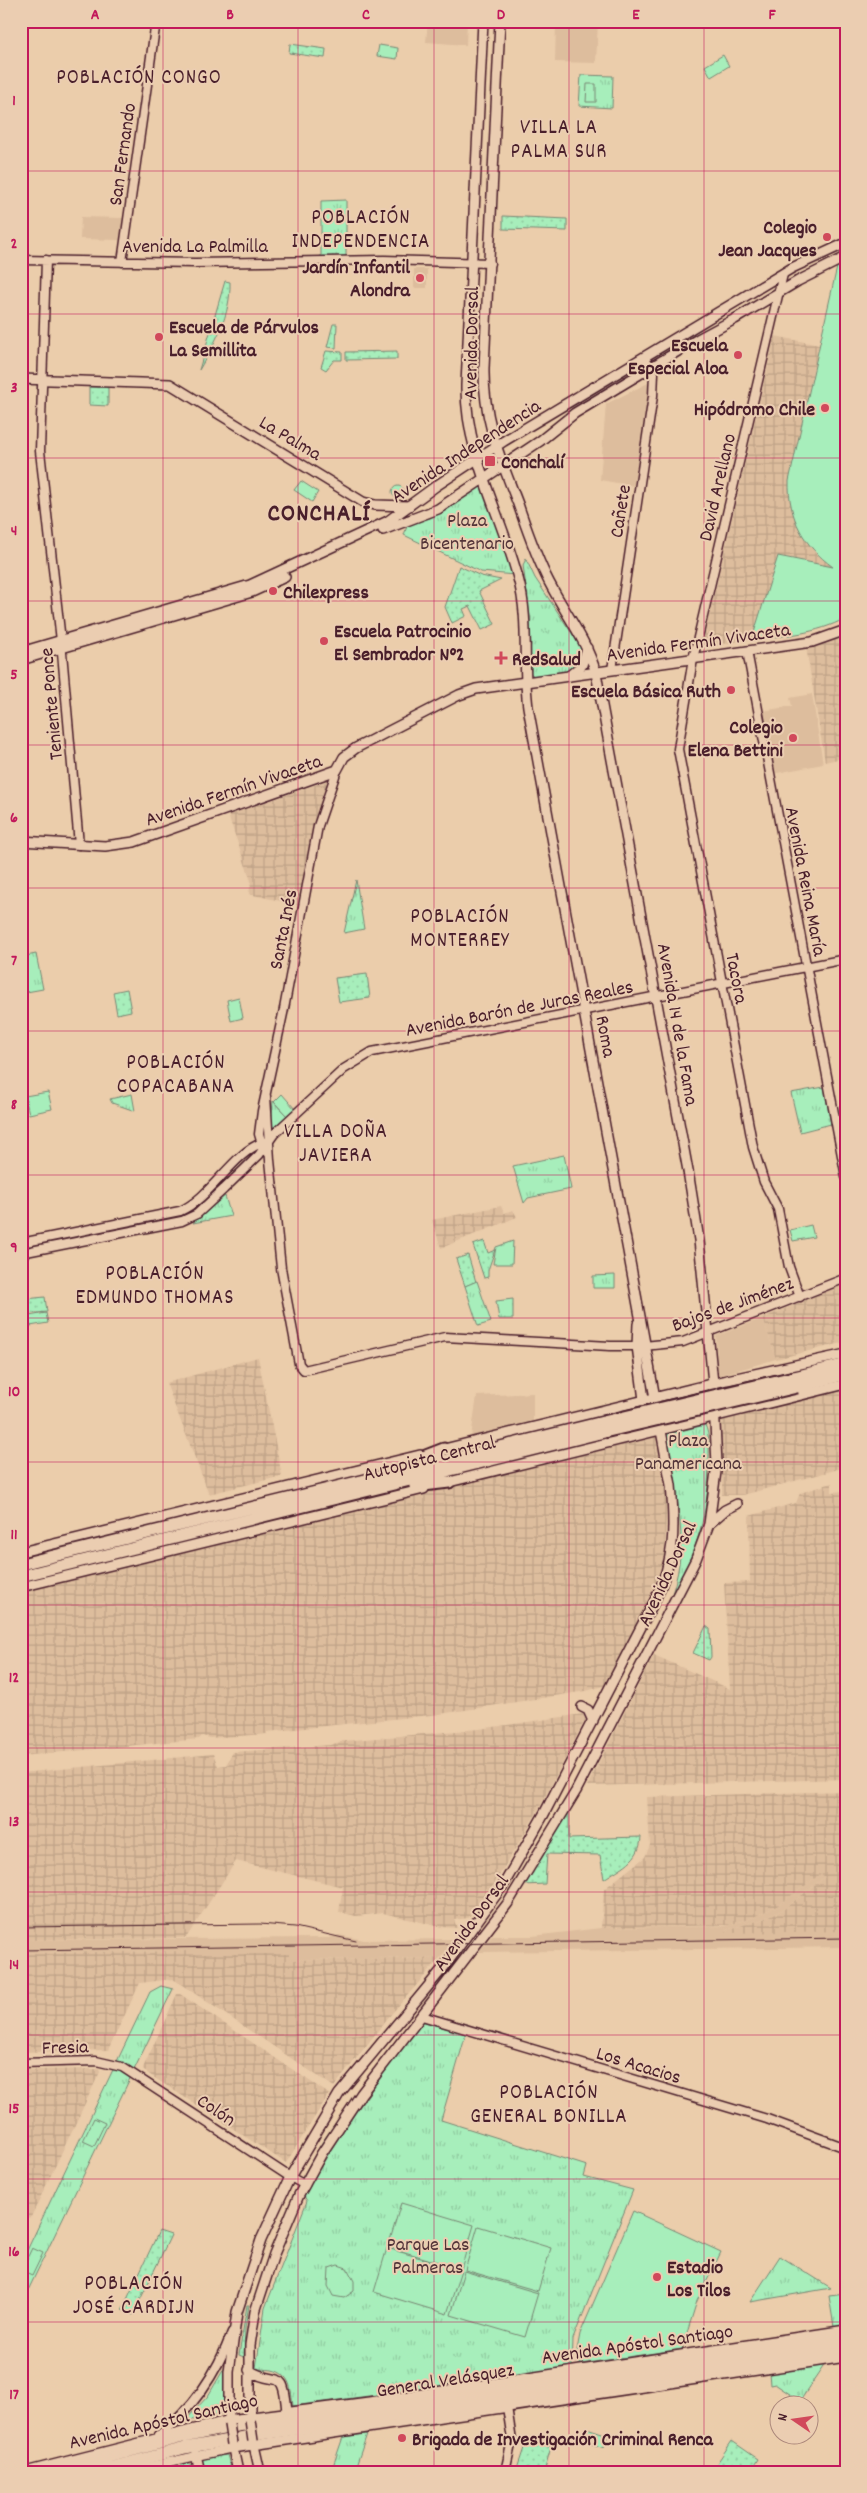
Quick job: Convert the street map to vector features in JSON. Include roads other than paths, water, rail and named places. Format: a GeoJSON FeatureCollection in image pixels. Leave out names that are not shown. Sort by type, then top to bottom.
{"type":"FeatureCollection","features":[{"type":"Feature","properties":{"kind":"highway","name":"Autopista Central"},"geometry":{"type":"LineString","coordinates":[[795,1382],[846,1364]]}},
{"type":"Feature","properties":{"kind":"highway","name":"Autopista Central"},"geometry":{"type":"LineString","coordinates":[[24,1563],[364,1480],[795,1382],[846,1374]]}},
{"type":"Feature","properties":{"kind":"highway","name":"Autopista Central"},"geometry":{"type":"LineString","coordinates":[[24,1576],[367,1492],[603,1427]]}},
{"type":"Feature","properties":{"kind":"highway"},"geometry":{"type":"LineString","coordinates":[[364,1480],[444,1449]]}},
{"type":"Feature","properties":{"kind":"highway"},"geometry":{"type":"LineString","coordinates":[[367,1492],[449,1482]]}},
{"type":"Feature","properties":{"kind":"highway","name":"General Velásquez"},"geometry":{"type":"LineString","coordinates":[[49,2469],[246,2425],[371,2409],[846,2338]]}},
{"type":"Feature","properties":{"kind":"highway"},"geometry":{"type":"LineString","coordinates":[[686,2361],[752,2344]]}},
{"type":"Feature","properties":{"kind":"highway","name":"General Velásquez"},"geometry":{"type":"LineString","coordinates":[[94,2472],[177,2450],[261,2434],[410,2414],[846,2349]]}},
{"type":"Feature","properties":{"kind":"highway"},"geometry":{"type":"LineString","coordinates":[[615,2391],[707,2369]]}},
{"type":"Feature","properties":{"kind":"highway"},"geometry":{"type":"LineString","coordinates":[[461,2388],[553,2382]]}},
{"type":"Feature","properties":{"kind":"main road","name":"Avenida Dorsal"},"geometry":{"type":"LineString","coordinates":[[483,21],[466,396],[470,433],[477,459],[521,590],[525,617],[525,681]]}},
{"type":"Feature","properties":{"kind":"main road","name":"Avenida Dorsal"},"geometry":{"type":"LineString","coordinates":[[500,21],[484,386],[488,418],[495,447],[546,575],[587,648],[596,673]]}},
{"type":"Feature","properties":{"kind":"main road","name":"Avenida Independencia"},"geometry":{"type":"LineString","coordinates":[[21,660],[61,645],[255,584],[388,521],[495,447],[783,274],[846,243]]}},
{"type":"Feature","properties":{"kind":"main road","name":"Avenida Independencia"},"geometry":{"type":"LineString","coordinates":[[21,652],[61,645],[257,591],[397,523],[430,514],[502,464],[540,441],[575,413],[651,366],[778,293],[846,257]]}},
{"type":"Feature","properties":{"kind":"main road","name":"La Palma"},"geometry":{"type":"LineString","coordinates":[[21,379],[159,382],[170,384],[363,502],[375,505],[409,506]]}},
{"type":"Feature","properties":{"kind":"main road","name":"Avenida Fermín Vivaceta"},"geometry":{"type":"LineString","coordinates":[[21,841],[105,846],[134,842],[337,770],[344,756],[351,750],[459,695],[487,687],[812,642],[846,630]]}},
{"type":"Feature","properties":{"kind":"main road"},"geometry":{"type":"LineString","coordinates":[[569,676],[582,665],[587,648]]}},
{"type":"Feature","properties":{"kind":"main road","name":"Avenida 14 de la Fama"},"geometry":{"type":"LineString","coordinates":[[596,673],[693,1196],[713,1383]]}},
{"type":"Feature","properties":{"kind":"main road","name":"Roma"},"geometry":{"type":"LineString","coordinates":[[525,681],[530,720],[640,1317],[641,1346],[654,1398]]}},
{"type":"Feature","properties":{"kind":"main road"},"geometry":{"type":"LineString","coordinates":[[641,1346],[644,1400]]}},
{"type":"Feature","properties":{"kind":"main road"},"geometry":{"type":"LineString","coordinates":[[21,1552],[713,1383],[846,1354]]}},
{"type":"Feature","properties":{"kind":"main road"},"geometry":{"type":"LineString","coordinates":[[754,1374],[762,1379],[766,1386],[767,1394],[761,1404]]}},
{"type":"Feature","properties":{"kind":"main road","name":"Avenida Dorsal"},"geometry":{"type":"LineString","coordinates":[[260,2472],[250,2418],[249,2370],[251,2332],[259,2297],[282,2236],[305,2184],[322,2153],[351,2109],[504,1909],[563,1813],[676,1600],[702,1545],[709,1524],[716,1478],[713,1383]]}},
{"type":"Feature","properties":{"kind":"main road"},"geometry":{"type":"LineString","coordinates":[[21,1587],[846,1384]]}},
{"type":"Feature","properties":{"kind":"main road","name":"Avenida Dorsal"},"geometry":{"type":"LineString","coordinates":[[238,2472],[229,2422],[229,2372],[234,2328],[253,2261],[290,2177],[339,2094],[408,2013],[470,1934],[504,1884],[593,1721],[655,1600],[670,1562],[674,1537],[671,1485],[654,1398]]}},
{"type":"Feature","properties":{"kind":"main road"},"geometry":{"type":"LineString","coordinates":[[709,1524],[725,1510],[736,1504]]}},
{"type":"Feature","properties":{"kind":"main road"},"geometry":{"type":"LineString","coordinates":[[582,1707],[588,1710],[593,1721]]}},
{"type":"Feature","properties":{"kind":"main road"},"geometry":{"type":"LineString","coordinates":[[408,2013],[422,2016]]}},
{"type":"Feature","properties":{"kind":"main road","name":"Avenida Apóstol Santiago"},"geometry":{"type":"LineString","coordinates":[[229,2422],[846,2330]]}},
{"type":"Feature","properties":{"kind":"main road","name":"Avenida Apóstol Santiago"},"geometry":{"type":"LineString","coordinates":[[233,2446],[846,2357]]}},
{"type":"Feature","properties":{"kind":"main road"},"geometry":{"type":"LineString","coordinates":[[249,2370],[276,2378],[283,2386],[287,2412]]}},
{"type":"Feature","properties":{"kind":"main road"},"geometry":{"type":"LineString","coordinates":[[249,2389],[257,2380],[265,2376]]}},
{"type":"Feature","properties":{"kind":"main road"},"geometry":{"type":"LineString","coordinates":[[196,2455],[200,2472]]}},
{"type":"Feature","properties":{"kind":"street","name":"San Fernando"},"geometry":{"type":"LineString","coordinates":[[122,262],[156,21]]}},
{"type":"Feature","properties":{"kind":"street","name":"Avenida La Palmilla"},"geometry":{"type":"LineString","coordinates":[[21,260],[122,262],[384,260],[490,263]]}},
{"type":"Feature","properties":{"kind":"street","name":"Teniente Ponce"},"geometry":{"type":"LineString","coordinates":[[46,260],[44,380],[40,451],[61,645],[79,845]]}},
{"type":"Feature","properties":{"kind":"street","name":"David Arellano"},"geometry":{"type":"LineString","coordinates":[[693,659],[783,274]]}},
{"type":"Feature","properties":{"kind":"street"},"geometry":{"type":"LineString","coordinates":[[645,358],[651,366]]}},
{"type":"Feature","properties":{"kind":"street","name":"Cañete"},"geometry":{"type":"LineString","coordinates":[[612,670],[653,396],[654,376],[651,366]]}},
{"type":"Feature","properties":{"kind":"street","name":"Avenida Reina María"},"geometry":{"type":"LineString","coordinates":[[747,651],[846,1177]]}},
{"type":"Feature","properties":{"kind":"street","name":"Tacora"},"geometry":{"type":"LineString","coordinates":[[693,659],[679,754],[753,1147],[764,1182],[778,1209],[789,1267],[800,1297]]}},
{"type":"Feature","properties":{"kind":"street","name":"Santa Inés"},"geometry":{"type":"LineString","coordinates":[[270,1160],[262,1146],[260,1124],[318,826],[337,770]]}},
{"type":"Feature","properties":{"kind":"street","name":"Avenida Barón de Juras Reales"},"geometry":{"type":"LineString","coordinates":[[21,1253],[186,1219],[214,1199],[262,1146],[344,1069],[372,1052],[846,960]]}},
{"type":"Feature","properties":{"kind":"street","name":"Santa Inés"},"geometry":{"type":"LineString","coordinates":[[266,1096],[270,1160],[281,1268],[299,1364],[302,1369]]}},
{"type":"Feature","properties":{"kind":"street","name":"Avenida Barón de Juras Reales"},"geometry":{"type":"LineString","coordinates":[[21,1243],[180,1211],[193,1204],[247,1153],[262,1146]]}},
{"type":"Feature","properties":{"kind":"street"},"geometry":{"type":"LineString","coordinates":[[180,1211],[186,1219]]}},
{"type":"Feature","properties":{"kind":"street","name":"Bajos de Jiménez"},"geometry":{"type":"LineString","coordinates":[[302,1369],[309,1370],[445,1337],[641,1346],[683,1342],[846,1278]]}},
{"type":"Feature","properties":{"kind":"street","name":"Los Acacios"},"geometry":{"type":"LineString","coordinates":[[422,2016],[767,2119],[846,2148]]}},
{"type":"Feature","properties":{"kind":"street","name":"Fresia"},"geometry":{"type":"LineString","coordinates":[[21,2063],[110,2063]]}},
{"type":"Feature","properties":{"kind":"street","name":"Colón"},"geometry":{"type":"LineString","coordinates":[[110,2063],[135,2074],[290,2177],[305,2184]]}},
{"type":"Feature","properties":{"kind":"street","name":"Avenida Dorsal"},"geometry":{"type":"LineString","coordinates":[[156,2437],[184,2412],[204,2389],[221,2360],[234,2328]]}},
{"type":"Feature","properties":{"kind":"street"},"geometry":{"type":"LineString","coordinates":[[505,2472],[512,2440],[508,2407]]}},
{"type":"Feature","properties":{"kind":"street","name":"Avenida Apóstol Santiago"},"geometry":{"type":"LineString","coordinates":[[22,2472],[49,2469],[156,2437],[229,2422]]}},
{"type":"Feature","properties":{"kind":"street","name":"Avenida Apóstol Santiago"},"geometry":{"type":"LineString","coordinates":[[124,2472],[233,2446]]}},
{"type":"Feature","properties":{"kind":"railway"},"geometry":{"type":"LineString","coordinates":[[21,1927],[260,1924],[295,1927],[356,1941]]}},
{"type":"Feature","properties":{"kind":"railway"},"geometry":{"type":"LineString","coordinates":[[21,1950],[846,1938]]}},
{"type":"Feature","properties":{"kind":"place","name":"Colegio Jean Jacques"},"geometry":{"type":"Point","coordinates":[827,237]}},
{"type":"Feature","properties":{"kind":"place","name":"Jardín Infantil Alondra"},"geometry":{"type":"Point","coordinates":[420,278]}},
{"type":"Feature","properties":{"kind":"place","name":"Escuela de Párvulos La Semillita"},"geometry":{"type":"Point","coordinates":[159,337]}},
{"type":"Feature","properties":{"kind":"place","name":"Escuela Especial Aloa"},"geometry":{"type":"Point","coordinates":[738,355]}},
{"type":"Feature","properties":{"kind":"place","name":"Hipódromo Chile"},"geometry":{"type":"Point","coordinates":[825,408]}},
{"type":"Feature","properties":{"kind":"place","name":"Conchalí"},"geometry":{"type":"Point","coordinates":[490,461]}},
{"type":"Feature","properties":{"kind":"place","name":"Chilexpress"},"geometry":{"type":"Point","coordinates":[273,591]}},
{"type":"Feature","properties":{"kind":"place","name":"Escuela Patrocinio El Sembrador N°2"},"geometry":{"type":"Point","coordinates":[324,641]}},
{"type":"Feature","properties":{"kind":"place","name":"RedSalud"},"geometry":{"type":"Point","coordinates":[501,658]}},
{"type":"Feature","properties":{"kind":"place","name":"Escuela Básica Ruth"},"geometry":{"type":"Point","coordinates":[731,690]}},
{"type":"Feature","properties":{"kind":"place","name":"Colegio Elena Bettini"},"geometry":{"type":"Point","coordinates":[793,738]}},
{"type":"Feature","properties":{"kind":"place","name":"Estadio Los Tilos"},"geometry":{"type":"Point","coordinates":[657,2277]}},
{"type":"Feature","properties":{"kind":"place","name":"Brigada de Investigación Criminal Renca"},"geometry":{"type":"Point","coordinates":[402,2438]}},
{"type":"Feature","properties":{"kind":"district","name":"POBLACIÓN CONGO"},"geometry":{"type":"Point","coordinates":[139,76]}},
{"type":"Feature","properties":{"kind":"district","name":"VILLA LA PALMA SUR"},"geometry":{"type":"Point","coordinates":[559,138]}},
{"type":"Feature","properties":{"kind":"district","name":"POBLACIÓN INDEPENDENCIA"},"geometry":{"type":"Point","coordinates":[361,228]}},
{"type":"Feature","properties":{"kind":"district","name":"CONCHALÍ"},"geometry":{"type":"Point","coordinates":[319,511]}},
{"type":"Feature","properties":{"kind":"district","name":"POBLACIÓN MONTERREY"},"geometry":{"type":"Point","coordinates":[460,927]}},
{"type":"Feature","properties":{"kind":"district","name":"POBLACIÓN COPACABANA"},"geometry":{"type":"Point","coordinates":[176,1073]}},
{"type":"Feature","properties":{"kind":"district","name":"VILLA DOÑA JAVIERA"},"geometry":{"type":"Point","coordinates":[336,1142]}},
{"type":"Feature","properties":{"kind":"district","name":"POBLACIÓN EDMUNDO THOMAS"},"geometry":{"type":"Point","coordinates":[155,1284]}},
{"type":"Feature","properties":{"kind":"district","name":"POBLACIÓN GENERAL BONILLA"},"geometry":{"type":"Point","coordinates":[549,2103]}},
{"type":"Feature","properties":{"kind":"district","name":"POBLACIÓN JOSÉ CARDIJN"},"geometry":{"type":"Point","coordinates":[134,2294]}},
{"type":"Feature","properties":{"kind":"park label","name":"Plaza Bicentenario"},"geometry":{"type":"Point","coordinates":[467,530]}},
{"type":"Feature","properties":{"kind":"park label","name":"Plaza Panamericana"},"geometry":{"type":"Point","coordinates":[688,1450]}},
{"type":"Feature","properties":{"kind":"park label","name":"Parque Las Palmeras"},"geometry":{"type":"Point","coordinates":[428,2254]}}]}
